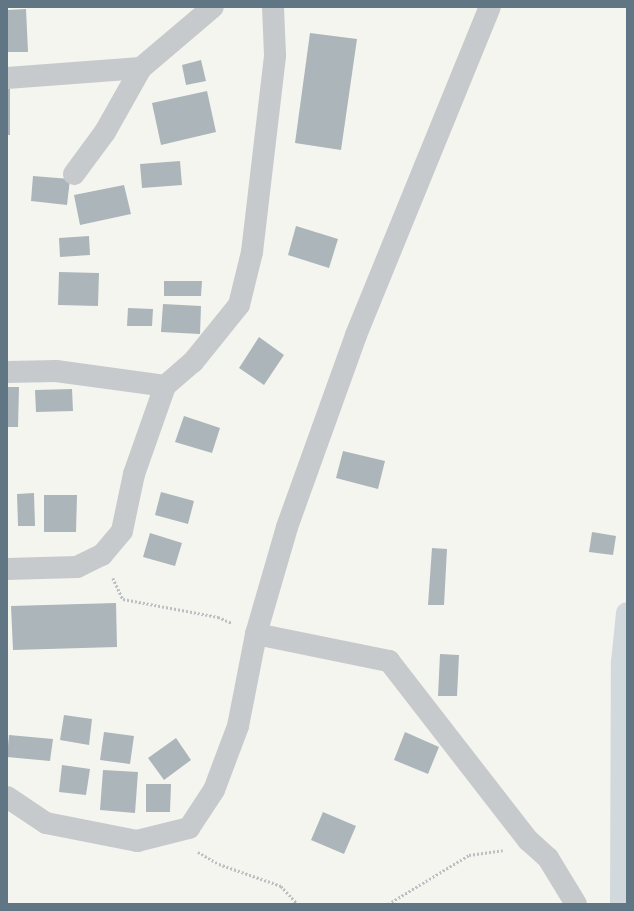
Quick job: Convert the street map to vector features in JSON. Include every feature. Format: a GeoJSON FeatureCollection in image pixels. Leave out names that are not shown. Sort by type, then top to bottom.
{"type":"FeatureCollection","features":[{"type":"Feature","properties":{"kind":"main road"},"geometry":{"type":"LineString","coordinates":[[621,904],[622,662],[627,613]]}},
{"type":"Feature","properties":{"kind":"street"},"geometry":{"type":"LineString","coordinates":[[74,174],[105,132],[142,68],[213,7]]}},
{"type":"Feature","properties":{"kind":"street"},"geometry":{"type":"LineString","coordinates":[[7,569],[77,568],[102,555],[122,531],[134,474],[165,386],[193,362],[239,305],[252,252],[275,55],[273,7]]}},
{"type":"Feature","properties":{"kind":"street"},"geometry":{"type":"LineString","coordinates":[[7,797],[46,823],[137,841],[188,828],[214,790],[238,726],[256,634],[287,527],[356,336],[490,7]]}},
{"type":"Feature","properties":{"kind":"street"},"geometry":{"type":"LineString","coordinates":[[7,78],[142,68]]}},
{"type":"Feature","properties":{"kind":"street"},"geometry":{"type":"LineString","coordinates":[[7,372],[56,371],[165,386]]}},
{"type":"Feature","properties":{"kind":"street"},"geometry":{"type":"LineString","coordinates":[[256,634],[389,661],[528,840],[548,858],[576,904]]}},
{"type":"Feature","properties":{"kind":"path"},"geometry":{"type":"LineString","coordinates":[[102,555],[123,599],[218,617],[256,634]]}},
{"type":"Feature","properties":{"kind":"path"},"geometry":{"type":"LineString","coordinates":[[167,833],[219,864],[281,886],[298,904]]}},
{"type":"Feature","properties":{"kind":"path"},"geometry":{"type":"LineString","coordinates":[[388,904],[469,855],[507,850]]}},
{"type":"Feature","properties":{"kind":"building"},"geometry":{"type":"Polygon","coordinates":[[[26,9],[28,52],[7,52],[7,10],[26,9]]]}},
{"type":"Feature","properties":{"kind":"building"},"geometry":{"type":"Polygon","coordinates":[[[310,33],[357,39],[341,150],[295,143],[310,33]]]}},
{"type":"Feature","properties":{"kind":"building"},"geometry":{"type":"Polygon","coordinates":[[[201,60],[206,81],[186,85],[182,65],[201,60]]]}},
{"type":"Feature","properties":{"kind":"building"},"geometry":{"type":"Polygon","coordinates":[[[7,89],[10,89],[10,135],[7,135],[7,89]]]}},
{"type":"Feature","properties":{"kind":"building"},"geometry":{"type":"Polygon","coordinates":[[[207,91],[216,132],[161,145],[152,103],[207,91]]]}},
{"type":"Feature","properties":{"kind":"building"},"geometry":{"type":"Polygon","coordinates":[[[180,161],[182,185],[142,188],[140,164],[180,161]]]}},
{"type":"Feature","properties":{"kind":"building"},"geometry":{"type":"Polygon","coordinates":[[[33,176],[70,179],[67,205],[31,201],[33,176]]]}},
{"type":"Feature","properties":{"kind":"building"},"geometry":{"type":"Polygon","coordinates":[[[124,185],[131,214],[80,225],[74,195],[124,185]]]}},
{"type":"Feature","properties":{"kind":"building"},"geometry":{"type":"Polygon","coordinates":[[[296,226],[338,239],[329,268],[288,255],[296,226]]]}},
{"type":"Feature","properties":{"kind":"building"},"geometry":{"type":"Polygon","coordinates":[[[89,236],[90,255],[60,257],[59,238],[89,236]]]}},
{"type":"Feature","properties":{"kind":"building"},"geometry":{"type":"Polygon","coordinates":[[[59,272],[99,273],[98,306],[58,305],[59,272]]]}},
{"type":"Feature","properties":{"kind":"building"},"geometry":{"type":"Polygon","coordinates":[[[164,281],[202,281],[201,296],[164,296],[164,281]]]}},
{"type":"Feature","properties":{"kind":"building"},"geometry":{"type":"Polygon","coordinates":[[[163,304],[201,306],[200,334],[161,332],[163,304]]]}},
{"type":"Feature","properties":{"kind":"building"},"geometry":{"type":"Polygon","coordinates":[[[128,308],[153,309],[152,326],[127,326],[128,308]]]}},
{"type":"Feature","properties":{"kind":"building"},"geometry":{"type":"Polygon","coordinates":[[[259,337],[284,355],[264,385],[239,368],[259,337]]]}},
{"type":"Feature","properties":{"kind":"building"},"geometry":{"type":"Polygon","coordinates":[[[7,387],[19,387],[18,427],[7,427],[7,387]]]}},
{"type":"Feature","properties":{"kind":"building"},"geometry":{"type":"Polygon","coordinates":[[[72,389],[73,411],[36,412],[35,390],[72,389]]]}},
{"type":"Feature","properties":{"kind":"building"},"geometry":{"type":"Polygon","coordinates":[[[184,416],[220,428],[212,453],[175,442],[184,416]]]}},
{"type":"Feature","properties":{"kind":"building"},"geometry":{"type":"Polygon","coordinates":[[[343,451],[385,461],[378,489],[336,478],[343,451]]]}},
{"type":"Feature","properties":{"kind":"building"},"geometry":{"type":"Polygon","coordinates":[[[161,492],[194,501],[188,524],[155,515],[161,492]]]}},
{"type":"Feature","properties":{"kind":"building"},"geometry":{"type":"Polygon","coordinates":[[[34,493],[35,526],[18,526],[17,494],[34,493]]]}},
{"type":"Feature","properties":{"kind":"building"},"geometry":{"type":"Polygon","coordinates":[[[44,495],[77,495],[76,532],[44,532],[44,495]]]}},
{"type":"Feature","properties":{"kind":"building"},"geometry":{"type":"Polygon","coordinates":[[[592,532],[616,536],[613,555],[589,552],[592,532]]]}},
{"type":"Feature","properties":{"kind":"building"},"geometry":{"type":"Polygon","coordinates":[[[150,533],[182,543],[175,566],[143,557],[150,533]]]}},
{"type":"Feature","properties":{"kind":"building"},"geometry":{"type":"Polygon","coordinates":[[[432,548],[447,549],[444,605],[428,605],[432,548]]]}},
{"type":"Feature","properties":{"kind":"building"},"geometry":{"type":"Polygon","coordinates":[[[116,603],[117,647],[13,650],[11,606],[116,603]]]}},
{"type":"Feature","properties":{"kind":"building"},"geometry":{"type":"Polygon","coordinates":[[[440,654],[459,655],[457,696],[438,696],[440,654]]]}},
{"type":"Feature","properties":{"kind":"building"},"geometry":{"type":"Polygon","coordinates":[[[64,715],[92,719],[89,745],[60,740],[64,715]]]}},
{"type":"Feature","properties":{"kind":"building"},"geometry":{"type":"Polygon","coordinates":[[[104,732],[134,736],[130,764],[100,760],[104,732]]]}},
{"type":"Feature","properties":{"kind":"building"},"geometry":{"type":"Polygon","coordinates":[[[405,732],[439,747],[428,774],[394,760],[405,732]]]}},
{"type":"Feature","properties":{"kind":"building"},"geometry":{"type":"Polygon","coordinates":[[[9,735],[53,739],[50,761],[7,757],[9,735]]]}},
{"type":"Feature","properties":{"kind":"building"},"geometry":{"type":"Polygon","coordinates":[[[176,738],[191,760],[164,780],[148,758],[176,738]]]}},
{"type":"Feature","properties":{"kind":"building"},"geometry":{"type":"Polygon","coordinates":[[[62,765],[90,769],[86,795],[59,792],[62,765]]]}},
{"type":"Feature","properties":{"kind":"building"},"geometry":{"type":"Polygon","coordinates":[[[103,770],[138,772],[135,813],[100,810],[103,770]]]}},
{"type":"Feature","properties":{"kind":"building"},"geometry":{"type":"Polygon","coordinates":[[[146,784],[171,784],[170,812],[146,812],[146,784]]]}},
{"type":"Feature","properties":{"kind":"building"},"geometry":{"type":"Polygon","coordinates":[[[323,812],[356,826],[344,854],[311,840],[323,812]]]}}]}
